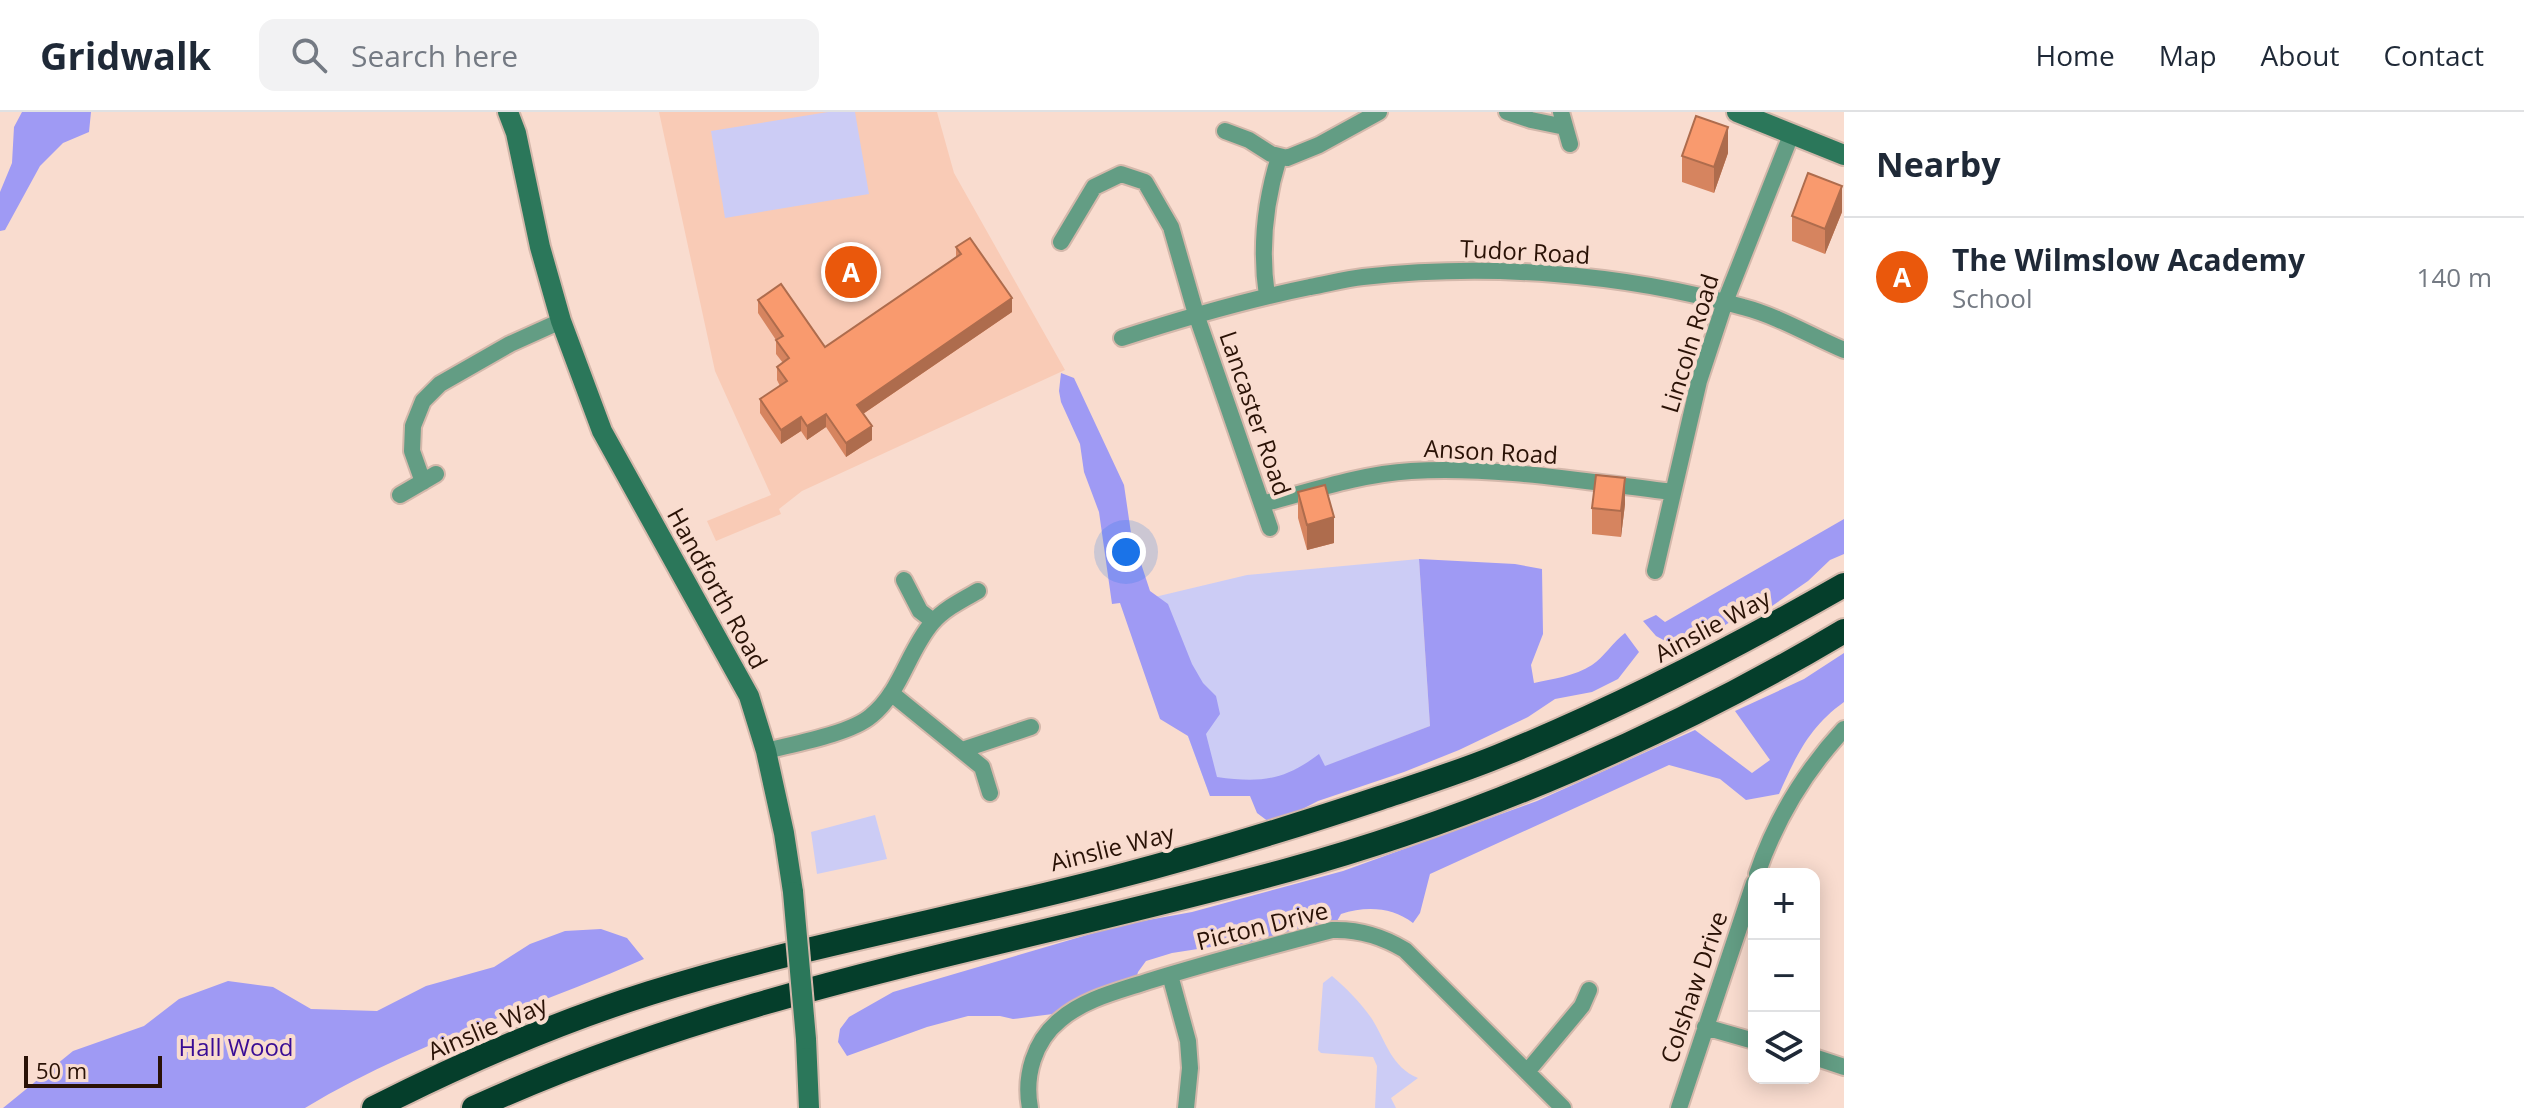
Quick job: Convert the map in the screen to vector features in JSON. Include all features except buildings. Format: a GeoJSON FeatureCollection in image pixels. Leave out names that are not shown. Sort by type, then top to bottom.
{"type":"FeatureCollection","features":[{"type":"Feature","properties":{"kind":"highway","name":"Ainslie Way"},"geometry":{"type":"LineString","coordinates":[[374,1108],[499,1050],[648,994],[840,941],[1113,878],[1279,832],[1495,758],[1690,669],[1844,585]]}},
{"type":"Feature","properties":{"kind":"highway"},"geometry":{"type":"LineString","coordinates":[[474,1108],[595,1057],[771,1000],[1291,870],[1424,827],[1522,791],[1610,753],[1791,662],[1844,631]]}},
{"type":"Feature","properties":{"kind":"main road","name":"Handforth Road"},"geometry":{"type":"LineString","coordinates":[[508,112],[516,133],[540,247],[561,321],[602,431],[749,696],[766,751],[793,892],[809,1108]]}},
{"type":"Feature","properties":{"kind":"main road"},"geometry":{"type":"LineString","coordinates":[[1737,112],[1844,155]]}},
{"type":"Feature","properties":{"kind":"street"},"geometry":{"type":"LineString","coordinates":[[1225,131],[1279,157],[1298,155],[1379,112]]}},
{"type":"Feature","properties":{"kind":"street"},"geometry":{"type":"LineString","coordinates":[[1507,112],[1531,120],[1563,120],[1570,144]]}},
{"type":"Feature","properties":{"kind":"street","name":"Lincoln Road"},"geometry":{"type":"LineString","coordinates":[[1655,571],[1699,381],[1725,302],[1791,135]]}},
{"type":"Feature","properties":{"kind":"street"},"geometry":{"type":"LineString","coordinates":[[1267,296],[1263,264],[1266,215],[1279,157]]}},
{"type":"Feature","properties":{"kind":"street"},"geometry":{"type":"LineString","coordinates":[[1061,242],[1094,187],[1121,174],[1145,182],[1171,227],[1196,314]]}},
{"type":"Feature","properties":{"kind":"street","name":"Tudor Road"},"geometry":{"type":"LineString","coordinates":[[1122,338],[1196,314],[1361,277],[1460,271],[1593,277],[1725,302],[1763,313],[1844,350]]}},
{"type":"Feature","properties":{"kind":"street","name":"Lancaster Road"},"geometry":{"type":"LineString","coordinates":[[1196,314],[1270,528]]}},
{"type":"Feature","properties":{"kind":"street"},"geometry":{"type":"LineString","coordinates":[[400,495],[430,478],[412,451],[413,426],[423,401],[440,384],[510,344],[561,321]]}},
{"type":"Feature","properties":{"kind":"street","name":"Anson Road"},"geometry":{"type":"LineString","coordinates":[[1262,504],[1347,481],[1409,471],[1488,470],[1673,492]]}},
{"type":"Feature","properties":{"kind":"street"},"geometry":{"type":"LineString","coordinates":[[904,580],[920,611],[933,621]]}},
{"type":"Feature","properties":{"kind":"street"},"geometry":{"type":"LineString","coordinates":[[766,751],[853,726],[871,717],[891,693],[933,621],[978,591]]}},
{"type":"Feature","properties":{"kind":"street"},"geometry":{"type":"LineString","coordinates":[[891,693],[982,767],[990,793]]}},
{"type":"Feature","properties":{"kind":"street"},"geometry":{"type":"LineString","coordinates":[[962,750],[1031,727]]}},
{"type":"Feature","properties":{"kind":"street"},"geometry":{"type":"LineString","coordinates":[[1759,868],[1765,850],[1806,774],[1844,729]]}},
{"type":"Feature","properties":{"kind":"street","name":"Colshaw Drive"},"geometry":{"type":"LineString","coordinates":[[1679,1108],[1748,901]]}},
{"type":"Feature","properties":{"kind":"street","name":"Picton Drive"},"geometry":{"type":"LineString","coordinates":[[1030,1108],[1027,1092],[1029,1073],[1042,1040],[1062,1018],[1092,1001],[1170,975],[1332,930],[1351,929],[1385,939],[1405,950],[1563,1108]]}},
{"type":"Feature","properties":{"kind":"street"},"geometry":{"type":"LineString","coordinates":[[1170,975],[1188,1041],[1186,1108]]}},
{"type":"Feature","properties":{"kind":"street"},"geometry":{"type":"LineString","coordinates":[[1527,1072],[1582,1006],[1589,990]]}},
{"type":"Feature","properties":{"kind":"street"},"geometry":{"type":"LineString","coordinates":[[1705,1027],[1748,1039]]}},
{"type":"Feature","properties":{"kind":"street"},"geometry":{"type":"LineString","coordinates":[[1820,1059],[1844,1067]]}},
{"type":"Feature","properties":{"kind":"shaded area"},"geometry":{"type":"Polygon","coordinates":[[[659,112],[937,112],[954,173],[1065,370],[802,491],[779,509],[781,514],[716,541],[707,521],[771,495],[715,371],[659,112]]]}},
{"type":"Feature","properties":{"kind":"shaded area"},"geometry":{"type":"Polygon","coordinates":[[[828,112],[855,112],[869,194],[725,218],[711,131],[828,112]]]}},
{"type":"Feature","properties":{"kind":"shaded area"},"geometry":{"type":"Polygon","coordinates":[[[1419,559],[1430,726],[1324,767],[1210,796],[1138,601],[1247,575],[1419,559]]]}},
{"type":"Feature","properties":{"kind":"shaded area"},"geometry":{"type":"Polygon","coordinates":[[[875,815],[887,859],[817,874],[811,832],[875,815]]]}},
{"type":"Feature","properties":{"kind":"shaded area"},"geometry":{"type":"Polygon","coordinates":[[[1332,976],[1368,1013],[1395,1060],[1418,1078],[1391,1098],[1396,1108],[1375,1108],[1377,1066],[1373,1057],[1321,1053],[1318,1050],[1323,983],[1332,976]]]}},
{"type":"Feature","properties":{"kind":"green space"},"geometry":{"type":"Polygon","coordinates":[[[22,112],[91,112],[89,132],[63,143],[40,166],[5,230],[0,231],[0,192],[12,163],[14,127],[22,112]]]}},
{"type":"Feature","properties":{"kind":"green space"},"geometry":{"type":"Polygon","coordinates":[[[1061,373],[1074,378],[1124,485],[1131,533],[1150,591],[1168,604],[1192,664],[1203,683],[1216,696],[1220,714],[1206,734],[1217,777],[1246,780],[1271,778],[1294,770],[1319,754],[1325,766],[1430,726],[1419,559],[1515,564],[1542,569],[1543,634],[1531,665],[1534,683],[1585,669],[1625,633],[1639,652],[1618,679],[1592,692],[1555,699],[1528,717],[1459,750],[1318,801],[1279,821],[1269,822],[1257,813],[1250,796],[1210,796],[1188,736],[1160,719],[1120,603],[1112,604],[1099,512],[1084,472],[1080,444],[1061,402],[1061,373]]]}},
{"type":"Feature","properties":{"kind":"green space"},"geometry":{"type":"Polygon","coordinates":[[[1844,519],[1844,554],[1830,560],[1808,581],[1762,613],[1737,618],[1715,631],[1671,644],[1656,636],[1643,621],[1656,615],[1665,622],[1844,519]]]}},
{"type":"Feature","properties":{"kind":"green space"},"geometry":{"type":"Polygon","coordinates":[[[1844,653],[1844,702],[1813,732],[1779,794],[1746,800],[1720,779],[1669,765],[1430,874],[1420,913],[1413,923],[1388,911],[1350,911],[1341,914],[1332,930],[1255,951],[1230,944],[1172,953],[1146,961],[1138,972],[1134,986],[1078,1008],[1013,1019],[968,1016],[927,1027],[847,1056],[838,1042],[840,1029],[849,1017],[893,992],[1121,925],[1192,912],[1343,871],[1537,801],[1695,730],[1752,773],[1770,760],[1735,711],[1804,679],[1844,653]]]}},
{"type":"Feature","properties":{"kind":"green space","name":"Hall Wood"},"geometry":{"type":"Polygon","coordinates":[[[601,929],[627,938],[644,959],[429,1046],[345,1085],[305,1108],[3,1108],[73,1051],[144,1026],[179,999],[228,981],[273,987],[311,1009],[377,1011],[426,986],[494,967],[530,944],[565,931],[601,929]]]}},
{"type":"Feature","properties":{"kind":"place","name":"The Wilmslow Academy"},"geometry":{"type":"Point","coordinates":[851,272]}}]}
